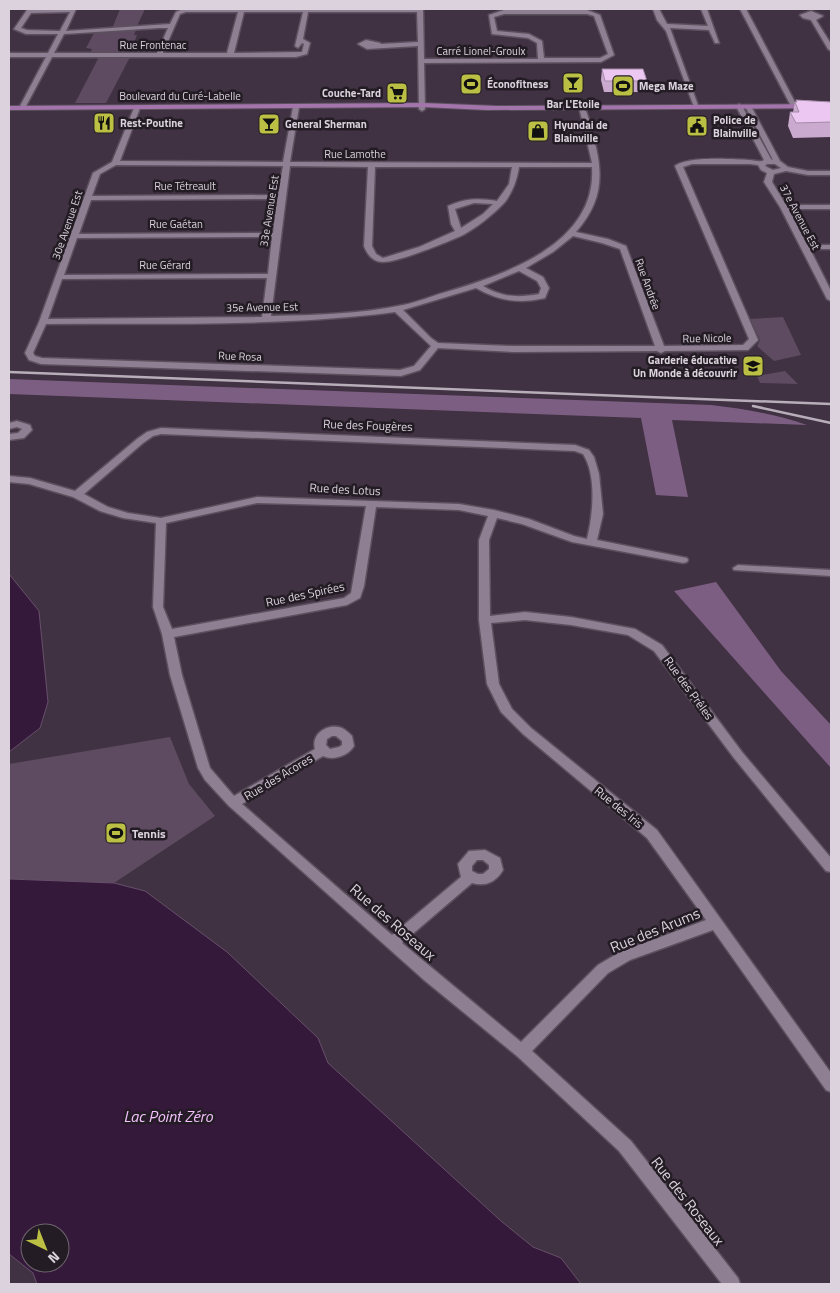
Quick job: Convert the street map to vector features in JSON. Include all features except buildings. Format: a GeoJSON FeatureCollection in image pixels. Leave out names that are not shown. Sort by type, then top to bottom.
{"type":"FeatureCollection","features":[{"type":"Feature","properties":{"kind":"main road","name":"Boulevard du Curé-Labelle"},"geometry":{"type":"LineString","coordinates":[[9,108],[831,106]]}},
{"type":"Feature","properties":{"kind":"street"},"geometry":{"type":"LineString","coordinates":[[230,55],[242,9]]}},
{"type":"Feature","properties":{"kind":"street"},"geometry":{"type":"LineString","coordinates":[[656,9],[660,20],[669,31],[697,107]]}},
{"type":"Feature","properties":{"kind":"street"},"geometry":{"type":"LineString","coordinates":[[704,9],[717,42]]}},
{"type":"Feature","properties":{"kind":"street"},"geometry":{"type":"LineString","coordinates":[[743,9],[794,106]]}},
{"type":"Feature","properties":{"kind":"street"},"geometry":{"type":"LineString","coordinates":[[22,108],[49,55],[62,32],[74,10],[28,11],[17,29],[28,32],[62,32],[172,26]]}},
{"type":"Feature","properties":{"kind":"street"},"geometry":{"type":"LineString","coordinates":[[159,55],[178,13],[184,10],[420,10],[423,107]]}},
{"type":"Feature","properties":{"kind":"street","name":"Rue Frontenac"},"geometry":{"type":"LineString","coordinates":[[9,55],[296,55],[305,53],[307,43],[300,40],[306,10]]}},
{"type":"Feature","properties":{"kind":"street","name":"Carré Lionel-Groulx"},"geometry":{"type":"LineString","coordinates":[[422,61],[601,60],[611,55],[598,15],[578,12],[504,12],[491,16],[494,33],[529,36],[540,42],[541,60]]}},
{"type":"Feature","properties":{"kind":"street"},"geometry":{"type":"LineString","coordinates":[[813,19],[831,49]]}},
{"type":"Feature","properties":{"kind":"street"},"geometry":{"type":"LineString","coordinates":[[665,26],[712,28]]}},
{"type":"Feature","properties":{"kind":"street"},"geometry":{"type":"LineString","coordinates":[[378,44],[422,44]]}},
{"type":"Feature","properties":{"kind":"street"},"geometry":{"type":"LineString","coordinates":[[743,106],[765,138],[778,163]]}},
{"type":"Feature","properties":{"kind":"street"},"geometry":{"type":"LineString","coordinates":[[743,106],[765,163],[763,169],[770,172],[780,172],[785,169],[808,173],[831,173]]}},
{"type":"Feature","properties":{"kind":"street","name":"33e Avenue Est"},"geometry":{"type":"LineString","coordinates":[[266,319],[281,197],[296,107]]}},
{"type":"Feature","properties":{"kind":"street","name":"35e Avenue Est"},"geometry":{"type":"LineString","coordinates":[[43,322],[319,317],[397,309],[478,286],[520,268],[547,252],[572,233],[586,215],[593,200],[596,186],[596,165],[582,107]]}},
{"type":"Feature","properties":{"kind":"street"},"geometry":{"type":"LineString","coordinates":[[115,163],[137,108]]}},
{"type":"Feature","properties":{"kind":"street"},"geometry":{"type":"LineString","coordinates":[[756,138],[765,138]]}},
{"type":"Feature","properties":{"kind":"street","name":"Rue Nicole"},"geometry":{"type":"LineString","coordinates":[[436,345],[513,349],[660,350],[745,348],[753,343],[754,340],[678,166],[692,162],[765,163]]}},
{"type":"Feature","properties":{"kind":"street","name":"Rue Lamothe"},"geometry":{"type":"LineString","coordinates":[[115,163],[596,165]]}},
{"type":"Feature","properties":{"kind":"street","name":"30e Avenue Est"},"geometry":{"type":"LineString","coordinates":[[32,358],[29,353],[60,277],[97,172],[115,163]]}},
{"type":"Feature","properties":{"kind":"street"},"geometry":{"type":"LineString","coordinates":[[765,163],[782,164],[785,169]]}},
{"type":"Feature","properties":{"kind":"street"},"geometry":{"type":"LineString","coordinates":[[372,165],[368,246],[370,253],[375,258],[383,260],[432,245],[460,233],[484,216],[513,185],[516,165]]}},
{"type":"Feature","properties":{"kind":"street","name":"37e Avenue Est"},"geometry":{"type":"LineString","coordinates":[[770,172],[768,182],[784,207],[830,294]]}},
{"type":"Feature","properties":{"kind":"street","name":"Rue Tétreault"},"geometry":{"type":"LineString","coordinates":[[88,198],[281,197]]}},
{"type":"Feature","properties":{"kind":"street"},"geometry":{"type":"LineString","coordinates":[[460,233],[455,224],[451,208],[462,202],[479,200],[498,203]]}},
{"type":"Feature","properties":{"kind":"street"},"geometry":{"type":"LineString","coordinates":[[784,207],[831,207]]}},
{"type":"Feature","properties":{"kind":"street","name":"Rue Andrée"},"geometry":{"type":"LineString","coordinates":[[572,233],[605,241],[623,248],[660,350]]}},
{"type":"Feature","properties":{"kind":"street","name":"Rue Gaétan"},"geometry":{"type":"LineString","coordinates":[[75,236],[276,235]]}},
{"type":"Feature","properties":{"kind":"street"},"geometry":{"type":"LineString","coordinates":[[804,247],[831,247]]}},
{"type":"Feature","properties":{"kind":"street"},"geometry":{"type":"LineString","coordinates":[[478,286],[497,298],[517,300],[542,296],[545,288],[540,279],[520,268]]}},
{"type":"Feature","properties":{"kind":"street","name":"Rue Gérard"},"geometry":{"type":"LineString","coordinates":[[60,277],[270,276]]}},
{"type":"Feature","properties":{"kind":"street"},"geometry":{"type":"LineString","coordinates":[[397,309],[428,340],[436,345]]}},
{"type":"Feature","properties":{"kind":"street","name":"Rue Rosa"},"geometry":{"type":"LineString","coordinates":[[32,358],[41,360],[401,373],[417,368],[436,345]]}},
{"type":"Feature","properties":{"kind":"street"},"geometry":{"type":"LineString","coordinates":[[9,426],[23,424],[27,430],[22,436],[9,437]]}},
{"type":"Feature","properties":{"kind":"street","name":"Rue des Fougères"},"geometry":{"type":"LineString","coordinates":[[77,495],[140,441],[150,434],[161,431],[564,446],[586,453],[591,460],[594,471],[597,518],[591,543]]}},
{"type":"Feature","properties":{"kind":"street","name":"Rue des Lotus"},"geometry":{"type":"LineString","coordinates":[[9,479],[30,481],[77,495],[104,509],[127,516],[160,521],[194,516],[257,500],[459,507],[525,521],[572,539],[683,560]]}},
{"type":"Feature","properties":{"kind":"street","name":"Rue des Spirées"},"geometry":{"type":"LineString","coordinates":[[168,634],[347,601],[356,595],[359,586],[371,503]]}},
{"type":"Feature","properties":{"kind":"street","name":"Rue des Iris"},"geometry":{"type":"LineString","coordinates":[[494,513],[484,540],[485,620],[493,684],[507,712],[527,731],[652,834],[831,1085]]}},
{"type":"Feature","properties":{"kind":"street","name":"Rue des Roseaux"},"geometry":{"type":"LineString","coordinates":[[160,521],[158,606],[168,634],[176,675],[204,768],[209,777],[233,803],[392,943],[522,1051],[625,1146],[732,1284]]}},
{"type":"Feature","properties":{"kind":"street"},"geometry":{"type":"LineString","coordinates":[[738,568],[831,573]]}},
{"type":"Feature","properties":{"kind":"street","name":"Rue des Prêles"},"geometry":{"type":"LineString","coordinates":[[485,620],[525,616],[571,621],[631,632],[658,648],[738,755],[831,867]]}},
{"type":"Feature","properties":{"kind":"street","name":"Rue des Acores"},"geometry":{"type":"LineString","coordinates":[[233,803],[322,751]]}},
{"type":"Feature","properties":{"kind":"street"},"geometry":{"type":"LineString","coordinates":[[392,943],[470,877]]}},
{"type":"Feature","properties":{"kind":"street","name":"Rue des Arums"},"geometry":{"type":"LineString","coordinates":[[522,1051],[603,969],[625,956],[715,923]]}},
{"type":"Feature","properties":{"kind":"shaded area"},"geometry":{"type":"Polygon","coordinates":[[[120,9],[145,9],[137,26],[112,29],[120,9]]]}},
{"type":"Feature","properties":{"kind":"shaded area"},"geometry":{"type":"Polygon","coordinates":[[[137,28],[134,35],[137,35],[130,54],[90,54],[92,49],[86,48],[94,33],[137,28]]]}},
{"type":"Feature","properties":{"kind":"shaded area"},"geometry":{"type":"Polygon","coordinates":[[[99,57],[130,57],[106,103],[75,103],[99,57]]]}},
{"type":"Feature","properties":{"kind":"shaded area"},"geometry":{"type":"Polygon","coordinates":[[[783,317],[801,355],[774,361],[757,346],[760,340],[750,319],[783,317]]]}},
{"type":"Feature","properties":{"kind":"shaded area"},"geometry":{"type":"Polygon","coordinates":[[[785,371],[798,384],[760,383],[757,376],[785,371]]]}},
{"type":"Feature","properties":{"kind":"shaded area"},"geometry":{"type":"Polygon","coordinates":[[[9,379],[711,405],[760,412],[807,425],[672,420],[688,497],[656,495],[641,418],[9,394],[9,379]]]}},
{"type":"Feature","properties":{"kind":"shaded area"},"geometry":{"type":"Polygon","coordinates":[[[716,582],[781,671],[831,725],[831,768],[674,591],[716,582]]]}},
{"type":"Feature","properties":{"kind":"shaded area"},"geometry":{"type":"Polygon","coordinates":[[[170,737],[189,784],[215,816],[114,883],[9,879],[9,764],[170,737]]]}},
{"type":"Feature","properties":{"kind":"water"},"geometry":{"type":"Polygon","coordinates":[[[9,574],[39,611],[48,702],[40,728],[9,752],[9,574]]]}},
{"type":"Feature","properties":{"kind":"water","name":"Lac Point Zéro"},"geometry":{"type":"Polygon","coordinates":[[[9,879],[114,883],[145,891],[227,952],[318,1038],[328,1063],[501,1221],[533,1247],[561,1258],[581,1284],[37,1284],[33,1273],[70,1273],[70,1223],[20,1223],[20,1263],[9,1254],[9,879]]]}},
{"type":"Feature","properties":{"kind":"railway"},"geometry":{"type":"LineString","coordinates":[[9,372],[831,404]]}},
{"type":"Feature","properties":{"kind":"railway"},"geometry":{"type":"LineString","coordinates":[[753,406],[831,423]]}},
{"type":"Feature","properties":{"kind":"place","name":"Bar L'Etoile"},"geometry":{"type":"Point","coordinates":[573,83]}},
{"type":"Feature","properties":{"kind":"place","name":"Éconofitness"},"geometry":{"type":"Point","coordinates":[471,84]}},
{"type":"Feature","properties":{"kind":"place","name":"Mega Maze"},"geometry":{"type":"Point","coordinates":[623,86]}},
{"type":"Feature","properties":{"kind":"place","name":"Couche-Tard"},"geometry":{"type":"Point","coordinates":[397,93]}},
{"type":"Feature","properties":{"kind":"place","name":"Rest-Poutine"},"geometry":{"type":"Point","coordinates":[104,123]}},
{"type":"Feature","properties":{"kind":"place","name":"General Sherman"},"geometry":{"type":"Point","coordinates":[269,124]}},
{"type":"Feature","properties":{"kind":"place","name":"Police de Blainville"},"geometry":{"type":"Point","coordinates":[697,126]}},
{"type":"Feature","properties":{"kind":"place","name":"Hyundai de Blainville"},"geometry":{"type":"Point","coordinates":[538,131]}},
{"type":"Feature","properties":{"kind":"place","name":"Garderie éducative Un Monde à découvrir"},"geometry":{"type":"Point","coordinates":[753,366]}},
{"type":"Feature","properties":{"kind":"place","name":"Tennis"},"geometry":{"type":"Point","coordinates":[116,833]}}]}
